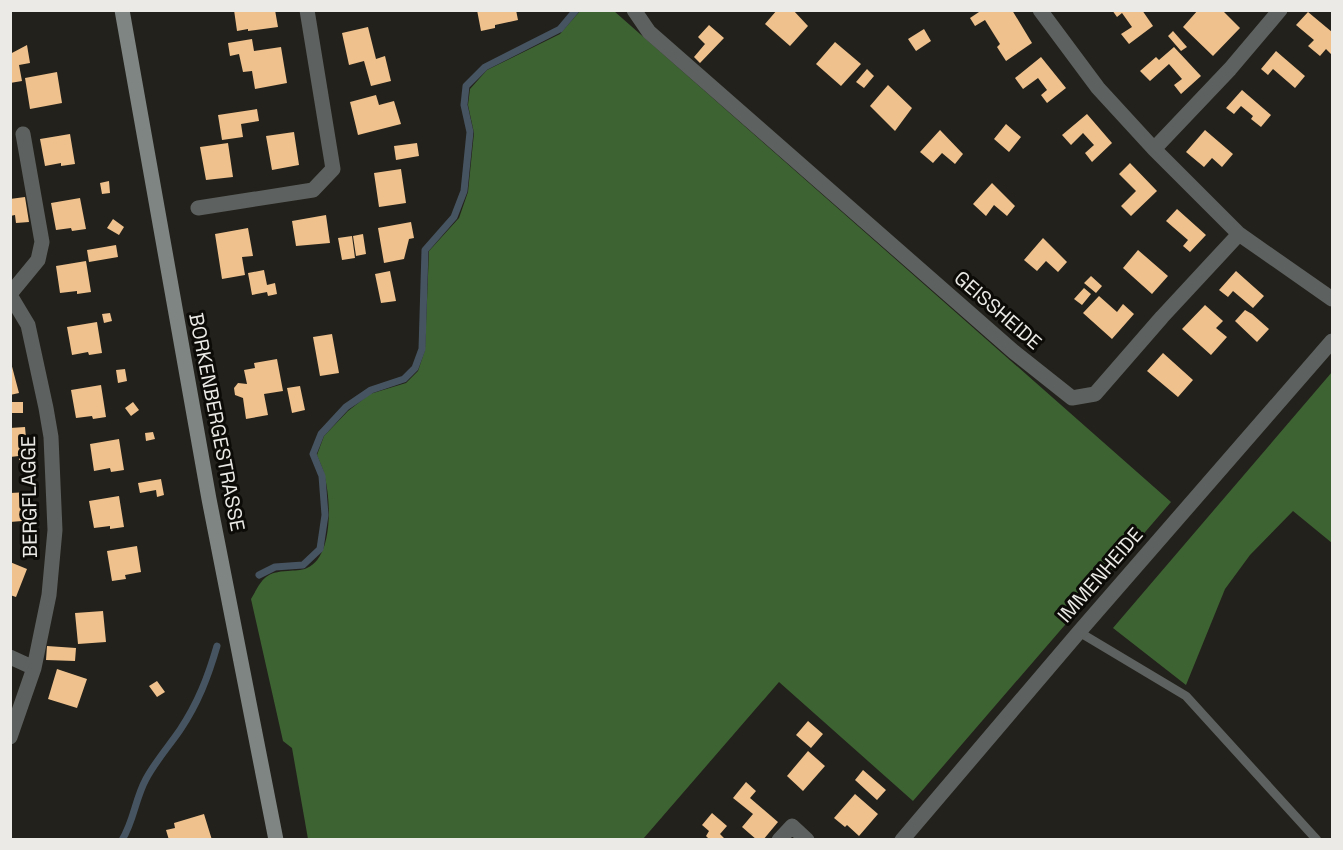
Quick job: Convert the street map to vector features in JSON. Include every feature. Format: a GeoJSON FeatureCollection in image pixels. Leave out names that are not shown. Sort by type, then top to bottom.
{"type":"FeatureCollection","features":[{"type":"Feature","properties":{"kind":"street","name":"BORKENBERGESTRASSE"},"geometry":{"type":"LineString","coordinates":[[122,10],[207,487],[276,840]]}},
{"type":"Feature","properties":{"kind":"street"},"geometry":{"type":"LineString","coordinates":[[198,208],[313,190],[333,169],[307,10]]}},
{"type":"Feature","properties":{"kind":"street","name":"GEISSHEIDE"},"geometry":{"type":"LineString","coordinates":[[634,10],[649,32],[1014,352],[1072,398],[1095,394],[1239,234]]}},
{"type":"Feature","properties":{"kind":"street"},"geometry":{"type":"LineString","coordinates":[[1040,10],[1098,88],[1154,149],[1239,234],[1332,298]]}},
{"type":"Feature","properties":{"kind":"street"},"geometry":{"type":"LineString","coordinates":[[1154,149],[1230,69],[1280,10]]}},
{"type":"Feature","properties":{"kind":"street","name":"BERGFLAGGE"},"geometry":{"type":"LineString","coordinates":[[10,737],[34,668],[49,596],[55,530],[53,473],[46,408],[28,325],[10,294],[38,260],[42,242],[23,135]]}},
{"type":"Feature","properties":{"kind":"street","name":"IMMENHEIDE"},"geometry":{"type":"LineString","coordinates":[[902,840],[1332,341]]}},
{"type":"Feature","properties":{"kind":"street"},"geometry":{"type":"LineString","coordinates":[[10,657],[34,668]]}},
{"type":"Feature","properties":{"kind":"street"},"geometry":{"type":"LineString","coordinates":[[779,840],[792,826],[807,840]]}},
{"type":"Feature","properties":{"kind":"lane"},"geometry":{"type":"LineString","coordinates":[[1079,632],[1186,696],[1317,840]]}},
{"type":"Feature","properties":{"kind":"green space"},"geometry":{"type":"Polygon","coordinates":[[[580,11],[614,11],[1171,502],[913,801],[779,682],[643,839],[308,839],[292,748],[283,741],[251,599],[261,582],[269,575],[307,568],[322,553],[326,541],[329,514],[327,488],[317,455],[324,436],[348,411],[370,394],[406,383],[418,371],[425,350],[429,251],[459,218],[468,192],[474,133],[468,105],[470,89],[487,70],[560,34],[580,11]]]}},
{"type":"Feature","properties":{"kind":"green space"},"geometry":{"type":"Polygon","coordinates":[[[1332,372],[1332,543],[1293,511],[1250,555],[1225,589],[1186,685],[1113,628],[1332,372]]]}},
{"type":"Feature","properties":{"kind":"building"},"geometry":{"type":"Polygon","coordinates":[[[234,10],[275,10],[278,27],[237,31],[234,10]]]}},
{"type":"Feature","properties":{"kind":"building"},"geometry":{"type":"Polygon","coordinates":[[[477,10],[516,10],[518,20],[481,31],[477,10]]]}},
{"type":"Feature","properties":{"kind":"building"},"geometry":{"type":"Polygon","coordinates":[[[777,10],[793,10],[808,26],[790,46],[765,24],[777,10]]]}},
{"type":"Feature","properties":{"kind":"building"},"geometry":{"type":"Polygon","coordinates":[[[982,10],[1012,10],[1032,43],[1006,61],[997,47],[1000,44],[985,20],[975,26],[970,18],[982,10]]]}},
{"type":"Feature","properties":{"kind":"building"},"geometry":{"type":"Polygon","coordinates":[[[1112,10],[1142,10],[1153,26],[1129,44],[1121,34],[1132,27],[1122,13],[1117,17],[1112,10]]]}},
{"type":"Feature","properties":{"kind":"building"},"geometry":{"type":"Polygon","coordinates":[[[1198,10],[1222,10],[1240,28],[1213,56],[1183,27],[1198,10]]]}},
{"type":"Feature","properties":{"kind":"building"},"geometry":{"type":"Polygon","coordinates":[[[1308,12],[1332,32],[1331,54],[1326,49],[1320,56],[1308,46],[1314,40],[1296,25],[1308,12]]]}},
{"type":"Feature","properties":{"kind":"building"},"geometry":{"type":"Polygon","coordinates":[[[709,25],[724,38],[700,63],[694,57],[705,44],[698,37],[709,25]]]}},
{"type":"Feature","properties":{"kind":"building"},"geometry":{"type":"Polygon","coordinates":[[[368,27],[376,59],[385,56],[391,81],[371,86],[364,61],[349,65],[342,33],[368,27]]]}},
{"type":"Feature","properties":{"kind":"building"},"geometry":{"type":"Polygon","coordinates":[[[924,29],[931,41],[916,51],[908,39],[924,29]]]}},
{"type":"Feature","properties":{"kind":"building"},"geometry":{"type":"Polygon","coordinates":[[[1173,31],[1187,47],[1181,51],[1168,36],[1173,31]]]}},
{"type":"Feature","properties":{"kind":"building"},"geometry":{"type":"Polygon","coordinates":[[[252,39],[254,51],[281,47],[287,83],[255,89],[252,71],[243,72],[239,54],[230,56],[228,43],[252,39]]]}},
{"type":"Feature","properties":{"kind":"building"},"geometry":{"type":"Polygon","coordinates":[[[835,42],[861,64],[841,86],[816,64],[835,42]]]}},
{"type":"Feature","properties":{"kind":"building"},"geometry":{"type":"Polygon","coordinates":[[[27,45],[30,63],[19,65],[22,81],[10,83],[10,54],[27,45]]]}},
{"type":"Feature","properties":{"kind":"building"},"geometry":{"type":"Polygon","coordinates":[[[1174,47],[1201,76],[1181,94],[1174,85],[1182,79],[1169,64],[1150,81],[1140,71],[1156,57],[1159,60],[1174,47]]]}},
{"type":"Feature","properties":{"kind":"building"},"geometry":{"type":"Polygon","coordinates":[[[1276,51],[1305,76],[1295,88],[1273,69],[1268,75],[1261,69],[1276,51]]]}},
{"type":"Feature","properties":{"kind":"building"},"geometry":{"type":"Polygon","coordinates":[[[1041,57],[1066,88],[1047,103],[1041,95],[1047,90],[1038,78],[1023,89],[1015,78],[1041,57]]]}},
{"type":"Feature","properties":{"kind":"building"},"geometry":{"type":"Polygon","coordinates":[[[867,69],[874,76],[864,88],[856,82],[867,69]]]}},
{"type":"Feature","properties":{"kind":"building"},"geometry":{"type":"Polygon","coordinates":[[[57,72],[62,103],[30,109],[25,78],[57,72]]]}},
{"type":"Feature","properties":{"kind":"building"},"geometry":{"type":"Polygon","coordinates":[[[888,85],[912,108],[895,131],[870,106],[888,85]]]}},
{"type":"Feature","properties":{"kind":"building"},"geometry":{"type":"Polygon","coordinates":[[[1242,90],[1271,115],[1261,127],[1241,106],[1234,114],[1226,108],[1242,90]]]}},
{"type":"Feature","properties":{"kind":"building"},"geometry":{"type":"Polygon","coordinates":[[[376,95],[379,105],[394,101],[401,124],[358,135],[350,102],[376,95]]]}},
{"type":"Feature","properties":{"kind":"building"},"geometry":{"type":"Polygon","coordinates":[[[257,109],[259,121],[241,124],[243,137],[222,140],[218,115],[257,109]]]}},
{"type":"Feature","properties":{"kind":"building"},"geometry":{"type":"Polygon","coordinates":[[[1087,114],[1112,143],[1092,162],[1085,153],[1094,145],[1083,133],[1071,145],[1062,135],[1087,114]]]}},
{"type":"Feature","properties":{"kind":"building"},"geometry":{"type":"Polygon","coordinates":[[[1006,124],[1021,137],[1009,152],[994,139],[1006,124]]]}},
{"type":"Feature","properties":{"kind":"building"},"geometry":{"type":"Polygon","coordinates":[[[940,130],[963,154],[955,164],[942,153],[933,163],[920,152],[940,130]]]}},
{"type":"Feature","properties":{"kind":"building"},"geometry":{"type":"Polygon","coordinates":[[[1205,130],[1233,154],[1222,167],[1212,158],[1204,167],[1186,152],[1205,130]]]}},
{"type":"Feature","properties":{"kind":"building"},"geometry":{"type":"Polygon","coordinates":[[[294,132],[299,165],[272,170],[266,136],[294,132]]]}},
{"type":"Feature","properties":{"kind":"building"},"geometry":{"type":"Polygon","coordinates":[[[70,134],[75,164],[61,166],[61,163],[45,166],[40,139],[70,134]]]}},
{"type":"Feature","properties":{"kind":"building"},"geometry":{"type":"Polygon","coordinates":[[[228,143],[233,177],[206,180],[200,147],[228,143]]]}},
{"type":"Feature","properties":{"kind":"building"},"geometry":{"type":"Polygon","coordinates":[[[417,143],[419,156],[396,160],[394,146],[417,143]]]}},
{"type":"Feature","properties":{"kind":"building"},"geometry":{"type":"Polygon","coordinates":[[[1130,163],[1157,191],[1131,216],[1121,206],[1136,191],[1119,174],[1130,163]]]}},
{"type":"Feature","properties":{"kind":"building"},"geometry":{"type":"Polygon","coordinates":[[[401,169],[406,203],[379,207],[374,173],[401,169]]]}},
{"type":"Feature","properties":{"kind":"building"},"geometry":{"type":"Polygon","coordinates":[[[109,181],[110,193],[102,194],[100,183],[109,181]]]}},
{"type":"Feature","properties":{"kind":"building"},"geometry":{"type":"Polygon","coordinates":[[[992,183],[1015,206],[1007,216],[994,205],[986,216],[973,204],[992,183]]]}},
{"type":"Feature","properties":{"kind":"building"},"geometry":{"type":"Polygon","coordinates":[[[25,197],[29,222],[16,223],[15,215],[10,216],[10,199],[25,197]]]}},
{"type":"Feature","properties":{"kind":"building"},"geometry":{"type":"Polygon","coordinates":[[[80,198],[86,229],[56,230],[51,203],[80,198]]]}},
{"type":"Feature","properties":{"kind":"building"},"geometry":{"type":"Polygon","coordinates":[[[1177,209],[1206,235],[1190,252],[1183,246],[1188,240],[1166,221],[1177,209]]]}},
{"type":"Feature","properties":{"kind":"building"},"geometry":{"type":"Polygon","coordinates":[[[326,215],[330,243],[296,246],[292,221],[326,215]]]}},
{"type":"Feature","properties":{"kind":"building"},"geometry":{"type":"Polygon","coordinates":[[[113,219],[124,227],[119,235],[107,228],[113,219]]]}},
{"type":"Feature","properties":{"kind":"building"},"geometry":{"type":"Polygon","coordinates":[[[411,222],[414,238],[409,239],[404,259],[384,263],[378,228],[411,222]]]}},
{"type":"Feature","properties":{"kind":"building"},"geometry":{"type":"Polygon","coordinates":[[[248,228],[253,256],[242,257],[245,275],[222,279],[215,234],[248,228]]]}},
{"type":"Feature","properties":{"kind":"building"},"geometry":{"type":"Polygon","coordinates":[[[363,234],[366,254],[356,256],[353,236],[363,234]]]}},
{"type":"Feature","properties":{"kind":"building"},"geometry":{"type":"Polygon","coordinates":[[[352,236],[355,258],[342,260],[338,238],[352,236]]]}},
{"type":"Feature","properties":{"kind":"building"},"geometry":{"type":"Polygon","coordinates":[[[1043,238],[1067,262],[1058,272],[1046,261],[1037,271],[1024,260],[1043,238]]]}},
{"type":"Feature","properties":{"kind":"building"},"geometry":{"type":"Polygon","coordinates":[[[116,245],[118,257],[89,262],[87,250],[116,245]]]}},
{"type":"Feature","properties":{"kind":"building"},"geometry":{"type":"Polygon","coordinates":[[[1138,250],[1168,276],[1152,294],[1123,268],[1138,250]]]}},
{"type":"Feature","properties":{"kind":"building"},"geometry":{"type":"Polygon","coordinates":[[[86,261],[91,292],[60,293],[56,266],[86,261]]]}},
{"type":"Feature","properties":{"kind":"building"},"geometry":{"type":"Polygon","coordinates":[[[264,270],[267,285],[275,283],[277,294],[268,296],[267,292],[252,295],[248,273],[264,270]]]}},
{"type":"Feature","properties":{"kind":"building"},"geometry":{"type":"Polygon","coordinates":[[[390,271],[396,301],[381,303],[375,274],[390,271]]]}},
{"type":"Feature","properties":{"kind":"building"},"geometry":{"type":"Polygon","coordinates":[[[1236,271],[1264,296],[1253,308],[1233,291],[1228,297],[1219,290],[1236,271]]]}},
{"type":"Feature","properties":{"kind":"building"},"geometry":{"type":"Polygon","coordinates":[[[1091,276],[1102,286],[1096,293],[1084,283],[1091,276]]]}},
{"type":"Feature","properties":{"kind":"building"},"geometry":{"type":"Polygon","coordinates":[[[1084,288],[1091,294],[1082,305],[1074,299],[1084,288]]]}},
{"type":"Feature","properties":{"kind":"building"},"geometry":{"type":"Polygon","coordinates":[[[1099,296],[1117,312],[1123,304],[1134,314],[1112,339],[1083,313],[1099,296]]]}},
{"type":"Feature","properties":{"kind":"building"},"geometry":{"type":"Polygon","coordinates":[[[1205,305],[1223,321],[1216,328],[1227,337],[1211,355],[1182,329],[1205,305]]]}},
{"type":"Feature","properties":{"kind":"building"},"geometry":{"type":"Polygon","coordinates":[[[1245,310],[1269,329],[1257,342],[1235,321],[1245,310]]]}},
{"type":"Feature","properties":{"kind":"building"},"geometry":{"type":"Polygon","coordinates":[[[110,313],[112,321],[104,323],[102,314],[110,313]]]}},
{"type":"Feature","properties":{"kind":"building"},"geometry":{"type":"Polygon","coordinates":[[[97,322],[102,353],[89,355],[88,352],[72,355],[67,327],[97,322]]]}},
{"type":"Feature","properties":{"kind":"building"},"geometry":{"type":"Polygon","coordinates":[[[332,334],[339,373],[320,376],[313,337],[332,334]]]}},
{"type":"Feature","properties":{"kind":"building"},"geometry":{"type":"Polygon","coordinates":[[[1163,353],[1193,380],[1178,397],[1147,371],[1163,353]]]}},
{"type":"Feature","properties":{"kind":"building"},"geometry":{"type":"Polygon","coordinates":[[[10,359],[19,393],[10,395],[10,359]]]}},
{"type":"Feature","properties":{"kind":"building"},"geometry":{"type":"Polygon","coordinates":[[[277,359],[283,391],[264,394],[268,415],[246,419],[243,398],[235,395],[234,388],[238,383],[247,384],[244,370],[255,368],[254,363],[277,359]]]}},
{"type":"Feature","properties":{"kind":"building"},"geometry":{"type":"Polygon","coordinates":[[[125,369],[127,381],[118,383],[116,370],[125,369]]]}},
{"type":"Feature","properties":{"kind":"building"},"geometry":{"type":"Polygon","coordinates":[[[101,385],[106,417],[76,418],[71,390],[101,385]]]}},
{"type":"Feature","properties":{"kind":"building"},"geometry":{"type":"Polygon","coordinates":[[[300,386],[305,410],[292,413],[287,388],[300,386]]]}},
{"type":"Feature","properties":{"kind":"building"},"geometry":{"type":"Polygon","coordinates":[[[11,402],[23,402],[23,413],[11,413],[11,402]]]}},
{"type":"Feature","properties":{"kind":"building"},"geometry":{"type":"Polygon","coordinates":[[[133,402],[139,410],[131,416],[125,408],[133,402]]]}},
{"type":"Feature","properties":{"kind":"building"},"geometry":{"type":"Polygon","coordinates":[[[25,427],[28,459],[19,460],[19,456],[10,457],[10,428],[25,427]]]}},
{"type":"Feature","properties":{"kind":"building"},"geometry":{"type":"Polygon","coordinates":[[[153,432],[155,439],[146,441],[145,433],[153,432]]]}},
{"type":"Feature","properties":{"kind":"building"},"geometry":{"type":"Polygon","coordinates":[[[119,439],[124,470],[111,472],[110,468],[94,471],[90,444],[119,439]]]}},
{"type":"Feature","properties":{"kind":"building"},"geometry":{"type":"Polygon","coordinates":[[[161,479],[164,495],[157,497],[156,490],[140,493],[138,483],[161,479]]]}},
{"type":"Feature","properties":{"kind":"building"},"geometry":{"type":"Polygon","coordinates":[[[30,492],[31,526],[23,526],[22,521],[10,522],[10,493],[30,492]]]}},
{"type":"Feature","properties":{"kind":"building"},"geometry":{"type":"Polygon","coordinates":[[[119,496],[124,527],[94,528],[89,501],[119,496]]]}},
{"type":"Feature","properties":{"kind":"building"},"geometry":{"type":"Polygon","coordinates":[[[137,546],[141,572],[125,575],[126,579],[112,581],[107,551],[137,546]]]}},
{"type":"Feature","properties":{"kind":"building"},"geometry":{"type":"Polygon","coordinates":[[[10,562],[27,569],[16,597],[10,595],[10,562]]]}},
{"type":"Feature","properties":{"kind":"building"},"geometry":{"type":"Polygon","coordinates":[[[103,611],[106,642],[78,644],[75,613],[103,611]]]}},
{"type":"Feature","properties":{"kind":"building"},"geometry":{"type":"Polygon","coordinates":[[[47,646],[76,648],[75,661],[46,660],[47,646]]]}},
{"type":"Feature","properties":{"kind":"building"},"geometry":{"type":"Polygon","coordinates":[[[57,669],[87,679],[77,708],[48,699],[57,669]]]}},
{"type":"Feature","properties":{"kind":"building"},"geometry":{"type":"Polygon","coordinates":[[[157,681],[165,692],[157,697],[149,686],[157,681]]]}},
{"type":"Feature","properties":{"kind":"building"},"geometry":{"type":"Polygon","coordinates":[[[808,721],[823,734],[811,748],[796,735],[808,721]]]}},
{"type":"Feature","properties":{"kind":"building"},"geometry":{"type":"Polygon","coordinates":[[[808,751],[825,766],[803,791],[787,776],[808,751]]]}},
{"type":"Feature","properties":{"kind":"building"},"geometry":{"type":"Polygon","coordinates":[[[863,770],[886,790],[877,800],[855,780],[863,770]]]}},
{"type":"Feature","properties":{"kind":"building"},"geometry":{"type":"Polygon","coordinates":[[[746,782],[756,791],[750,798],[778,822],[763,840],[757,840],[742,827],[753,814],[733,798],[746,782]]]}},
{"type":"Feature","properties":{"kind":"building"},"geometry":{"type":"Polygon","coordinates":[[[855,794],[878,814],[859,836],[847,825],[845,827],[834,818],[855,794]]]}},
{"type":"Feature","properties":{"kind":"building"},"geometry":{"type":"Polygon","coordinates":[[[712,813],[727,826],[720,834],[726,840],[710,840],[706,836],[709,831],[702,825],[712,813]]]}},
{"type":"Feature","properties":{"kind":"building"},"geometry":{"type":"Polygon","coordinates":[[[204,814],[212,840],[169,840],[166,830],[175,828],[174,823],[204,814]]]}},
{"type":"Feature","properties":{"kind":"waterway"},"geometry":{"type":"LineString","coordinates":[[259,575],[275,567],[303,565],[320,549],[325,515],[322,476],[313,454],[321,434],[346,407],[371,390],[404,379],[415,368],[422,349],[425,250],[454,217],[464,191],[470,132],[464,105],[466,86],[485,67],[560,29],[576,10]]}},
{"type":"Feature","properties":{"kind":"waterway"},"geometry":{"type":"LineString","coordinates":[[122,840],[146,779],[180,730],[197,700],[217,646]]}}]}
